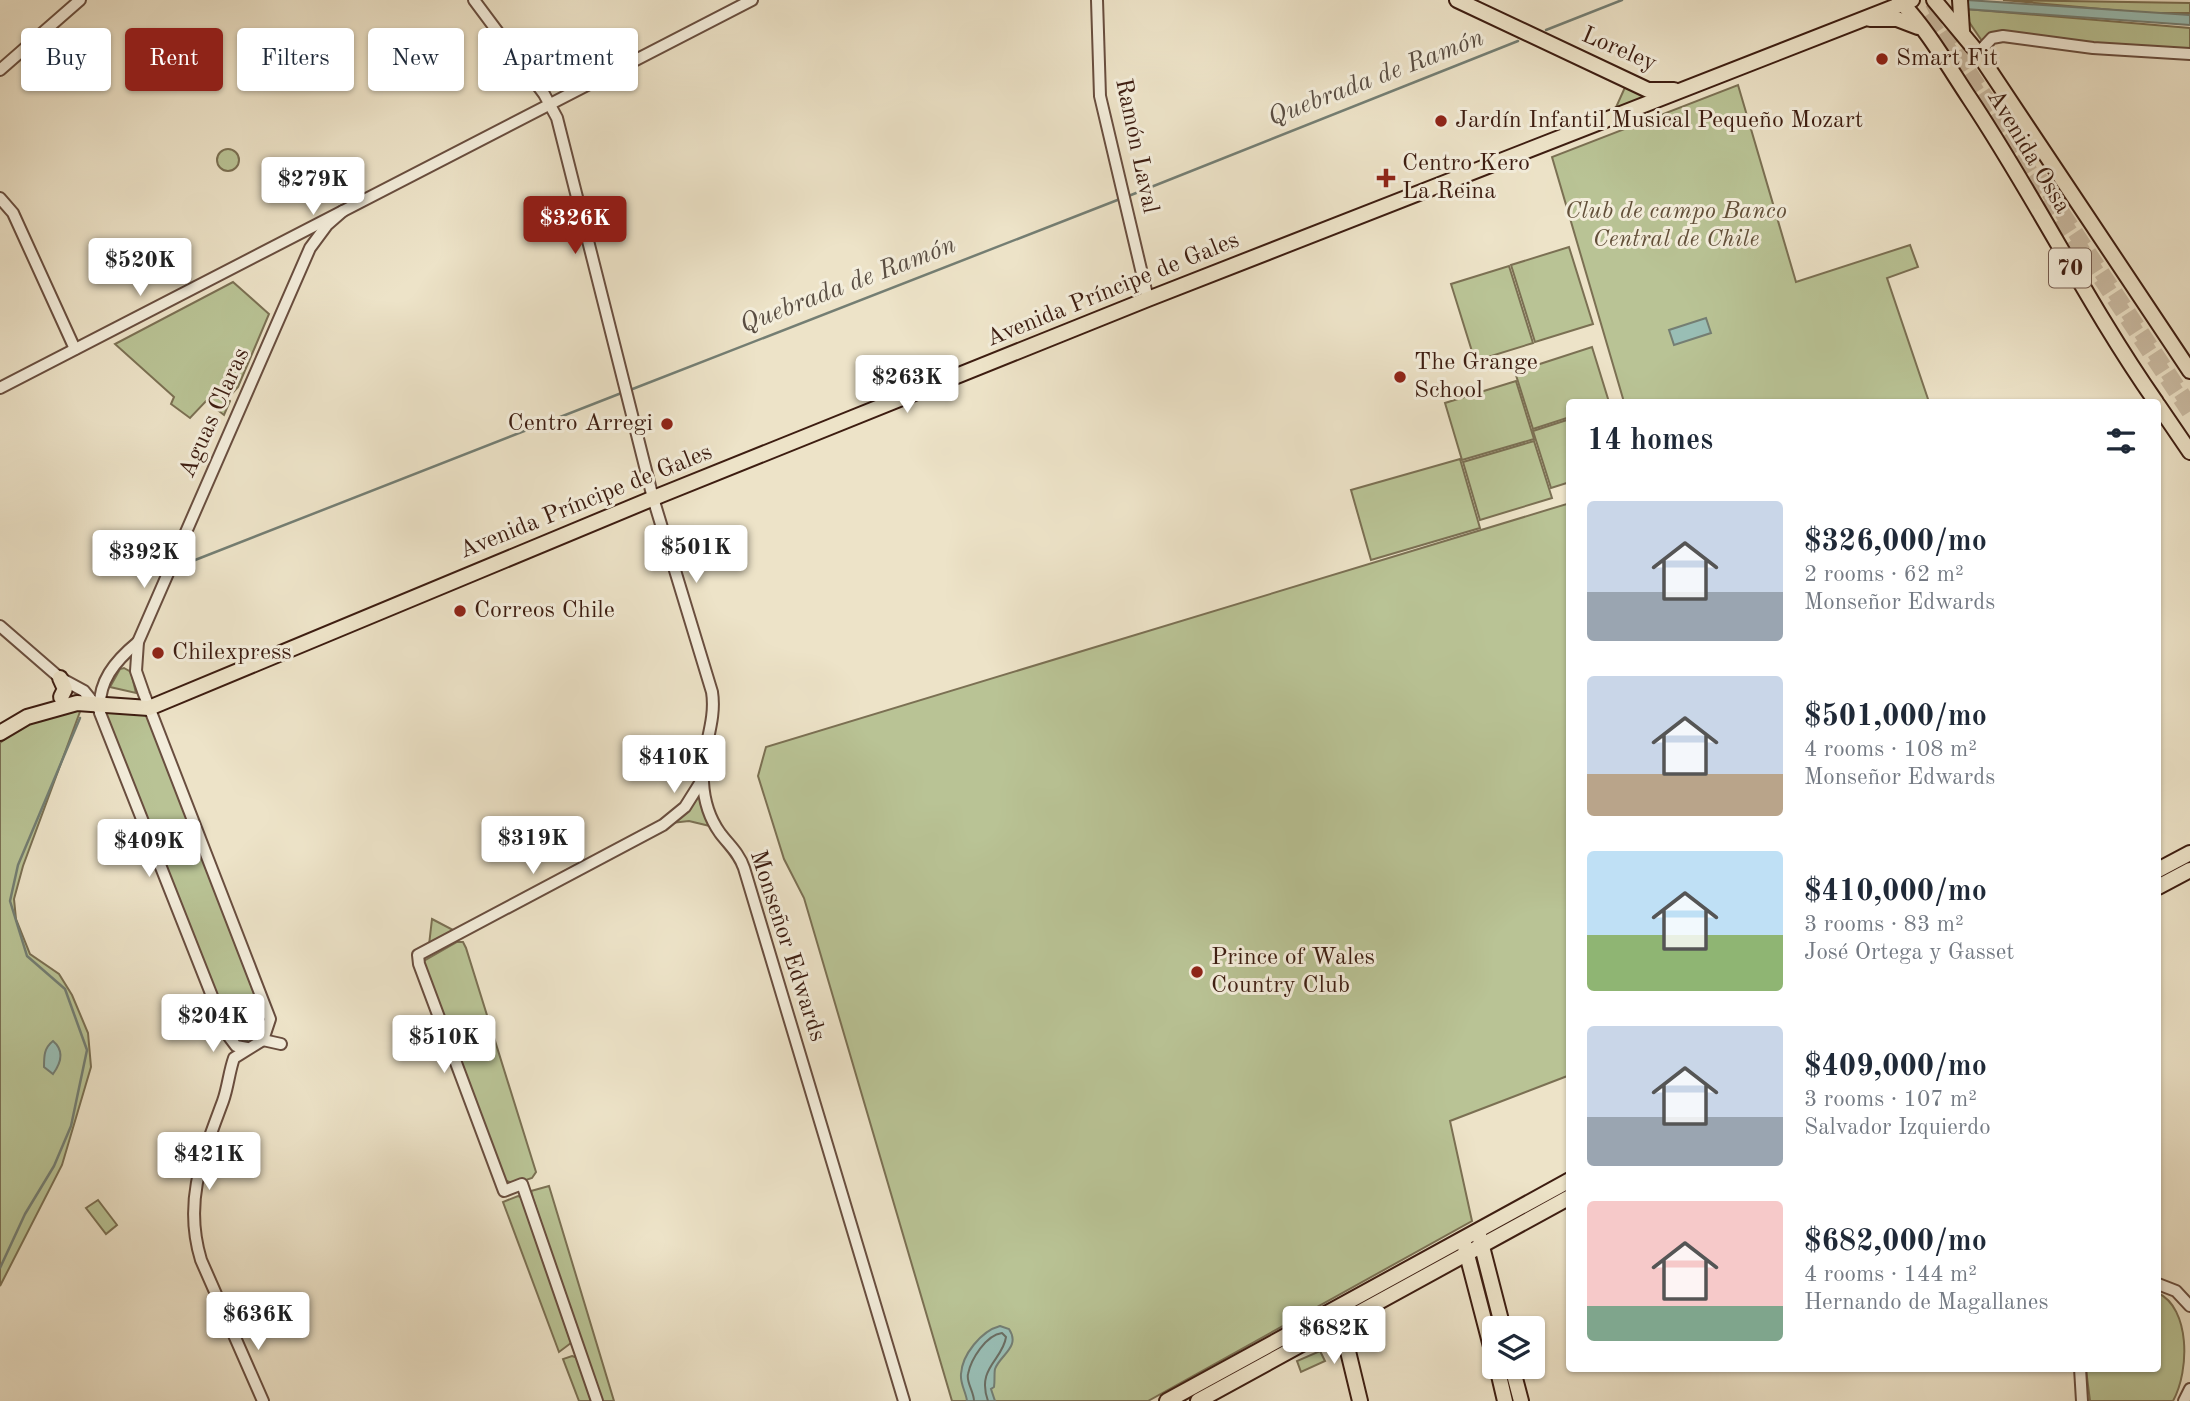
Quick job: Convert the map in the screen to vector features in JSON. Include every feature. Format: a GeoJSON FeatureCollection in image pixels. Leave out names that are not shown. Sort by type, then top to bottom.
{"type":"FeatureCollection","features":[{"type":"Feature","properties":{"kind":"main road","name":"Loreley"},"geometry":{"type":"LineString","coordinates":[[1457,0],[1648,89],[1666,92],[1689,87]]}},
{"type":"Feature","properties":{"kind":"main road","name":"Avenida Ossa"},"geometry":{"type":"LineString","coordinates":[[1934,0],[1978,52],[2190,371]]}},
{"type":"Feature","properties":{"kind":"main road"},"geometry":{"type":"LineString","coordinates":[[1960,0],[1962,32]]}},
{"type":"Feature","properties":{"kind":"main road","name":"Avenida Ossa"},"geometry":{"type":"LineString","coordinates":[[1905,1],[2007,154],[2084,293],[2154,399]]}},
{"type":"Feature","properties":{"kind":"main road","name":"Avenida Príncipe de Gales"},"geometry":{"type":"LineString","coordinates":[[149,708],[653,498],[1148,299],[1905,1]]}},
{"type":"Feature","properties":{"kind":"main road"},"geometry":{"type":"LineString","coordinates":[[1858,20],[1897,19],[1907,21],[1926,33]]}},
{"type":"Feature","properties":{"kind":"main road","name":"Avenida Ossa"},"geometry":{"type":"LineString","coordinates":[[2161,410],[2190,452]]}},
{"type":"Feature","properties":{"kind":"main road"},"geometry":{"type":"LineString","coordinates":[[61,678],[65,692],[61,697]]}},
{"type":"Feature","properties":{"kind":"main road"},"geometry":{"type":"LineString","coordinates":[[0,732],[22,712],[61,697],[96,701]]}},
{"type":"Feature","properties":{"kind":"main road"},"geometry":{"type":"LineString","coordinates":[[0,732],[27,717],[54,707],[135,698],[149,708]]}},
{"type":"Feature","properties":{"kind":"main road"},"geometry":{"type":"LineString","coordinates":[[2161,868],[2190,853]]}},
{"type":"Feature","properties":{"kind":"main road"},"geometry":{"type":"LineString","coordinates":[[2161,885],[2174,870],[2175,860]]}},
{"type":"Feature","properties":{"kind":"main road"},"geometry":{"type":"LineString","coordinates":[[2161,886],[2190,870]]}},
{"type":"Feature","properties":{"kind":"main road"},"geometry":{"type":"LineString","coordinates":[[1480,1237],[1566,1183]]}},
{"type":"Feature","properties":{"kind":"main road"},"geometry":{"type":"LineString","coordinates":[[1167,1401],[1342,1303],[1566,1199]]}},
{"type":"Feature","properties":{"kind":"main road"},"geometry":{"type":"LineString","coordinates":[[1480,1237],[1500,1316]]}},
{"type":"Feature","properties":{"kind":"main road"},"geometry":{"type":"LineString","coordinates":[[1198,1401],[1341,1322],[1465,1245]]}},
{"type":"Feature","properties":{"kind":"main road"},"geometry":{"type":"LineString","coordinates":[[1465,1245],[1483,1316]]}},
{"type":"Feature","properties":{"kind":"main road"},"geometry":{"type":"LineString","coordinates":[[1342,1303],[1341,1322],[1360,1401]]}},
{"type":"Feature","properties":{"kind":"main road"},"geometry":{"type":"LineString","coordinates":[[1500,1379],[1505,1401]]}},
{"type":"Feature","properties":{"kind":"main road"},"geometry":{"type":"LineString","coordinates":[[1515,1379],[1521,1401]]}},
{"type":"Feature","properties":{"kind":"street"},"geometry":{"type":"LineString","coordinates":[[0,70],[80,0]]}},
{"type":"Feature","properties":{"kind":"street","name":"Monseñor Edwards"},"geometry":{"type":"LineString","coordinates":[[474,0],[550,104],[557,118],[653,498],[712,692],[714,712],[702,780],[712,817],[721,834],[735,848],[744,868],[904,1401]]}},
{"type":"Feature","properties":{"kind":"street"},"geometry":{"type":"LineString","coordinates":[[0,388],[752,0]]}},
{"type":"Feature","properties":{"kind":"street","name":"Ramón Laval"},"geometry":{"type":"LineString","coordinates":[[1097,0],[1100,96],[1148,299]]}},
{"type":"Feature","properties":{"kind":"street"},"geometry":{"type":"LineString","coordinates":[[1978,52],[1992,38],[2015,38],[2093,48],[2190,54]]}},
{"type":"Feature","properties":{"kind":"street"},"geometry":{"type":"LineString","coordinates":[[0,198],[13,213],[75,349]]}},
{"type":"Feature","properties":{"kind":"street"},"geometry":{"type":"LineString","coordinates":[[0,207],[19,226]]}},
{"type":"Feature","properties":{"kind":"street","name":"Aguas Claras"},"geometry":{"type":"LineString","coordinates":[[263,1040],[270,1019],[136,671],[138,642],[310,248],[327,225],[343,211]]}},
{"type":"Feature","properties":{"kind":"street"},"geometry":{"type":"LineString","coordinates":[[294,236],[304,238],[310,248]]}},
{"type":"Feature","properties":{"kind":"street"},"geometry":{"type":"LineString","coordinates":[[0,626],[61,678],[96,701],[227,1034],[236,1046],[247,1048]]}},
{"type":"Feature","properties":{"kind":"street","name":"Aguas Claras"},"geometry":{"type":"LineString","coordinates":[[96,701],[118,659],[138,642]]}},
{"type":"Feature","properties":{"kind":"street"},"geometry":{"type":"LineString","coordinates":[[118,659],[136,671]]}},
{"type":"Feature","properties":{"kind":"street"},"geometry":{"type":"LineString","coordinates":[[597,1401],[522,1184],[504,1191],[419,964],[418,955],[663,825],[685,807],[702,780]]}},
{"type":"Feature","properties":{"kind":"street"},"geometry":{"type":"LineString","coordinates":[[227,1034],[229,1072]]}},
{"type":"Feature","properties":{"kind":"street"},"geometry":{"type":"LineString","coordinates":[[263,1401],[205,1268],[193,1226],[193,1194],[197,1173],[226,1092],[234,1058],[263,1040],[281,1044]]}},
{"type":"Feature","properties":{"kind":"street"},"geometry":{"type":"LineString","coordinates":[[2161,1285],[2176,1292],[2190,1306]]}},
{"type":"Feature","properties":{"kind":"street"},"geometry":{"type":"LineString","coordinates":[[2080,1372],[2082,1401]]}},
{"type":"Feature","properties":{"kind":"street"},"geometry":{"type":"LineString","coordinates":[[2184,1401],[2190,1389]]}},
{"type":"Feature","properties":{"kind":"green space"},"geometry":{"type":"Polygon","coordinates":[[[2003,0],[2190,3],[2190,13],[2146,13],[2003,0]]]}},
{"type":"Feature","properties":{"kind":"green space"},"geometry":{"type":"Polygon","coordinates":[[[1966,9],[2190,28],[2190,50],[1982,41],[1965,16],[1966,9]]]}},
{"type":"Feature","properties":{"kind":"green space"},"geometry":{"type":"Polygon","coordinates":[[[1626,85],[1654,96],[1613,114],[1626,85]]]}},
{"type":"Feature","properties":{"kind":"green space","name":"Club de campo Banco Central de Chile"},"geometry":{"type":"Polygon","coordinates":[[[1738,85],[1796,282],[1910,245],[1918,267],[1887,278],[1928,399],[1623,399],[1552,157],[1738,85]]]}},
{"type":"Feature","properties":{"kind":"green space"},"geometry":{"type":"Polygon","coordinates":[[[228,149],[236,152],[239,160],[236,168],[228,171],[220,168],[217,160],[220,152],[228,149]]]}},
{"type":"Feature","properties":{"kind":"green space"},"geometry":{"type":"Polygon","coordinates":[[[1569,247],[1593,324],[1535,342],[1511,265],[1569,247]]]}},
{"type":"Feature","properties":{"kind":"green space"},"geometry":{"type":"Polygon","coordinates":[[[1509,266],[1533,343],[1475,361],[1451,284],[1509,266]]]}},
{"type":"Feature","properties":{"kind":"green space"},"geometry":{"type":"Polygon","coordinates":[[[233,282],[269,314],[238,387],[228,398],[230,401],[224,415],[206,401],[190,418],[171,404],[174,397],[115,344],[233,282]]]}},
{"type":"Feature","properties":{"kind":"green space"},"geometry":{"type":"Polygon","coordinates":[[[1592,347],[1608,399],[1566,399],[1566,418],[1533,429],[1515,372],[1592,347]]]}},
{"type":"Feature","properties":{"kind":"green space"},"geometry":{"type":"Polygon","coordinates":[[[1516,381],[1534,439],[1462,460],[1445,403],[1516,381]]]}},
{"type":"Feature","properties":{"kind":"green space"},"geometry":{"type":"Polygon","coordinates":[[[1566,420],[1566,483],[1551,488],[1533,431],[1566,420]]]}},
{"type":"Feature","properties":{"kind":"green space"},"geometry":{"type":"Polygon","coordinates":[[[1534,441],[1552,498],[1480,520],[1463,462],[1534,441]]]}},
{"type":"Feature","properties":{"kind":"green space"},"geometry":{"type":"Polygon","coordinates":[[[1460,459],[1480,528],[1371,560],[1351,490],[1460,459]]]}},
{"type":"Feature","properties":{"kind":"green space","name":"Prince of Wales Country Club"},"geometry":{"type":"Polygon","coordinates":[[[1566,504],[1566,1077],[1450,1121],[1472,1221],[1148,1401],[952,1401],[804,898],[784,859],[758,776],[766,747],[1566,504]]]}},
{"type":"Feature","properties":{"kind":"green space"},"geometry":{"type":"Polygon","coordinates":[[[120,669],[131,672],[136,693],[110,687],[120,669]]]}},
{"type":"Feature","properties":{"kind":"green space"},"geometry":{"type":"Polygon","coordinates":[[[57,708],[81,709],[23,866],[14,899],[16,919],[30,954],[59,974],[72,995],[88,1033],[91,1067],[62,1165],[0,1286],[0,743],[28,720],[57,708]]]}},
{"type":"Feature","properties":{"kind":"green space"},"geometry":{"type":"Polygon","coordinates":[[[104,710],[147,715],[266,1024],[264,1032],[239,1044],[233,1040],[104,710]]]}},
{"type":"Feature","properties":{"kind":"green space"},"geometry":{"type":"Polygon","coordinates":[[[701,790],[714,827],[689,821],[671,823],[701,790]]]}},
{"type":"Feature","properties":{"kind":"green space"},"geometry":{"type":"Polygon","coordinates":[[[432,919],[455,931],[429,945],[432,919]]]}},
{"type":"Feature","properties":{"kind":"green space"},"geometry":{"type":"Polygon","coordinates":[[[457,942],[463,942],[466,948],[536,1172],[532,1178],[514,1184],[505,1180],[422,962],[457,942]]]}},
{"type":"Feature","properties":{"kind":"green space"},"geometry":{"type":"Polygon","coordinates":[[[549,1186],[614,1401],[602,1401],[533,1199],[531,1191],[549,1186]]]}},
{"type":"Feature","properties":{"kind":"green space"},"geometry":{"type":"Polygon","coordinates":[[[518,1196],[523,1198],[571,1343],[559,1352],[503,1202],[518,1196]]]}},
{"type":"Feature","properties":{"kind":"green space"},"geometry":{"type":"Polygon","coordinates":[[[98,1200],[117,1225],[106,1234],[86,1208],[98,1200]]]}},
{"type":"Feature","properties":{"kind":"green space"},"geometry":{"type":"Polygon","coordinates":[[[1447,1253],[1448,1256],[1183,1401],[1447,1253]]]}},
{"type":"Feature","properties":{"kind":"green space"},"geometry":{"type":"Polygon","coordinates":[[[2161,1295],[2169,1301],[2176,1312],[2184,1341],[2182,1373],[2173,1401],[2090,1401],[2086,1372],[2161,1372],[2161,1295]]]}},
{"type":"Feature","properties":{"kind":"green space"},"geometry":{"type":"Polygon","coordinates":[[[1320,1351],[1325,1361],[1301,1372],[1297,1361],[1320,1351]]]}},
{"type":"Feature","properties":{"kind":"green space"},"geometry":{"type":"Polygon","coordinates":[[[572,1356],[578,1358],[591,1401],[579,1401],[563,1359],[572,1356]]]}},
{"type":"Feature","properties":{"kind":"water"},"geometry":{"type":"Polygon","coordinates":[[[1967,0],[2190,15],[2190,25],[1965,9],[1967,0]]]}},
{"type":"Feature","properties":{"kind":"water","name":"Club de campo Banco Central de Chile"},"geometry":{"type":"Polygon","coordinates":[[[1706,318],[1711,333],[1674,345],[1669,330],[1706,318]]]}},
{"type":"Feature","properties":{"kind":"water"},"geometry":{"type":"Polygon","coordinates":[[[53,1041],[59,1049],[60,1057],[53,1074],[44,1067],[44,1056],[53,1041]]]}},
{"type":"Feature","properties":{"kind":"water"},"geometry":{"type":"Polygon","coordinates":[[[1000,1326],[1009,1329],[1013,1341],[995,1369],[994,1387],[991,1389],[995,1401],[967,1401],[961,1378],[965,1359],[980,1338],[1000,1326]]]}},
{"type":"Feature","properties":{"kind":"waterway","name":"Quebrada de Ramón"},"geometry":{"type":"LineString","coordinates":[[1546,30],[1622,0]]}},
{"type":"Feature","properties":{"kind":"waterway","name":"Quebrada de Ramón"},"geometry":{"type":"LineString","coordinates":[[1126,197],[1518,41]]}},
{"type":"Feature","properties":{"kind":"waterway","name":"Quebrada de Ramón"},"geometry":{"type":"LineString","coordinates":[[630,390],[1120,199]]}},
{"type":"Feature","properties":{"kind":"waterway","name":"Quebrada de Ramón"},"geometry":{"type":"LineString","coordinates":[[190,562],[624,392]]}},
{"type":"Feature","properties":{"kind":"waterway","name":"Quebrada de Ramón"},"geometry":{"type":"LineString","coordinates":[[0,1268],[25,1214],[54,1166],[71,1126],[87,1050],[65,989],[27,956],[10,901],[18,865],[80,718]]}},
{"type":"Feature","properties":{"kind":"tunnel"},"geometry":{"type":"LineString","coordinates":[[2190,406],[1930,13],[1926,15],[2190,413]]}},
{"type":"Feature","properties":{"kind":"place","name":"Smart Fit"},"geometry":{"type":"Point","coordinates":[1882,59]}},
{"type":"Feature","properties":{"kind":"place","name":"Jardín Infantil Musical Pequeño Mozart"},"geometry":{"type":"Point","coordinates":[1441,121]}},
{"type":"Feature","properties":{"kind":"place","name":"Centro Kero La Reina"},"geometry":{"type":"Point","coordinates":[1386,178]}},
{"type":"Feature","properties":{"kind":"place","name":"The Grange School"},"geometry":{"type":"Point","coordinates":[1400,377]}},
{"type":"Feature","properties":{"kind":"place","name":"Centro Arregi"},"geometry":{"type":"Point","coordinates":[667,424]}},
{"type":"Feature","properties":{"kind":"place","name":"Correos Chile"},"geometry":{"type":"Point","coordinates":[460,611]}},
{"type":"Feature","properties":{"kind":"place","name":"Chilexpress"},"geometry":{"type":"Point","coordinates":[158,653]}},
{"type":"Feature","properties":{"kind":"place","name":"Prince of Wales Country Club"},"geometry":{"type":"Point","coordinates":[1197,972]}}]}
